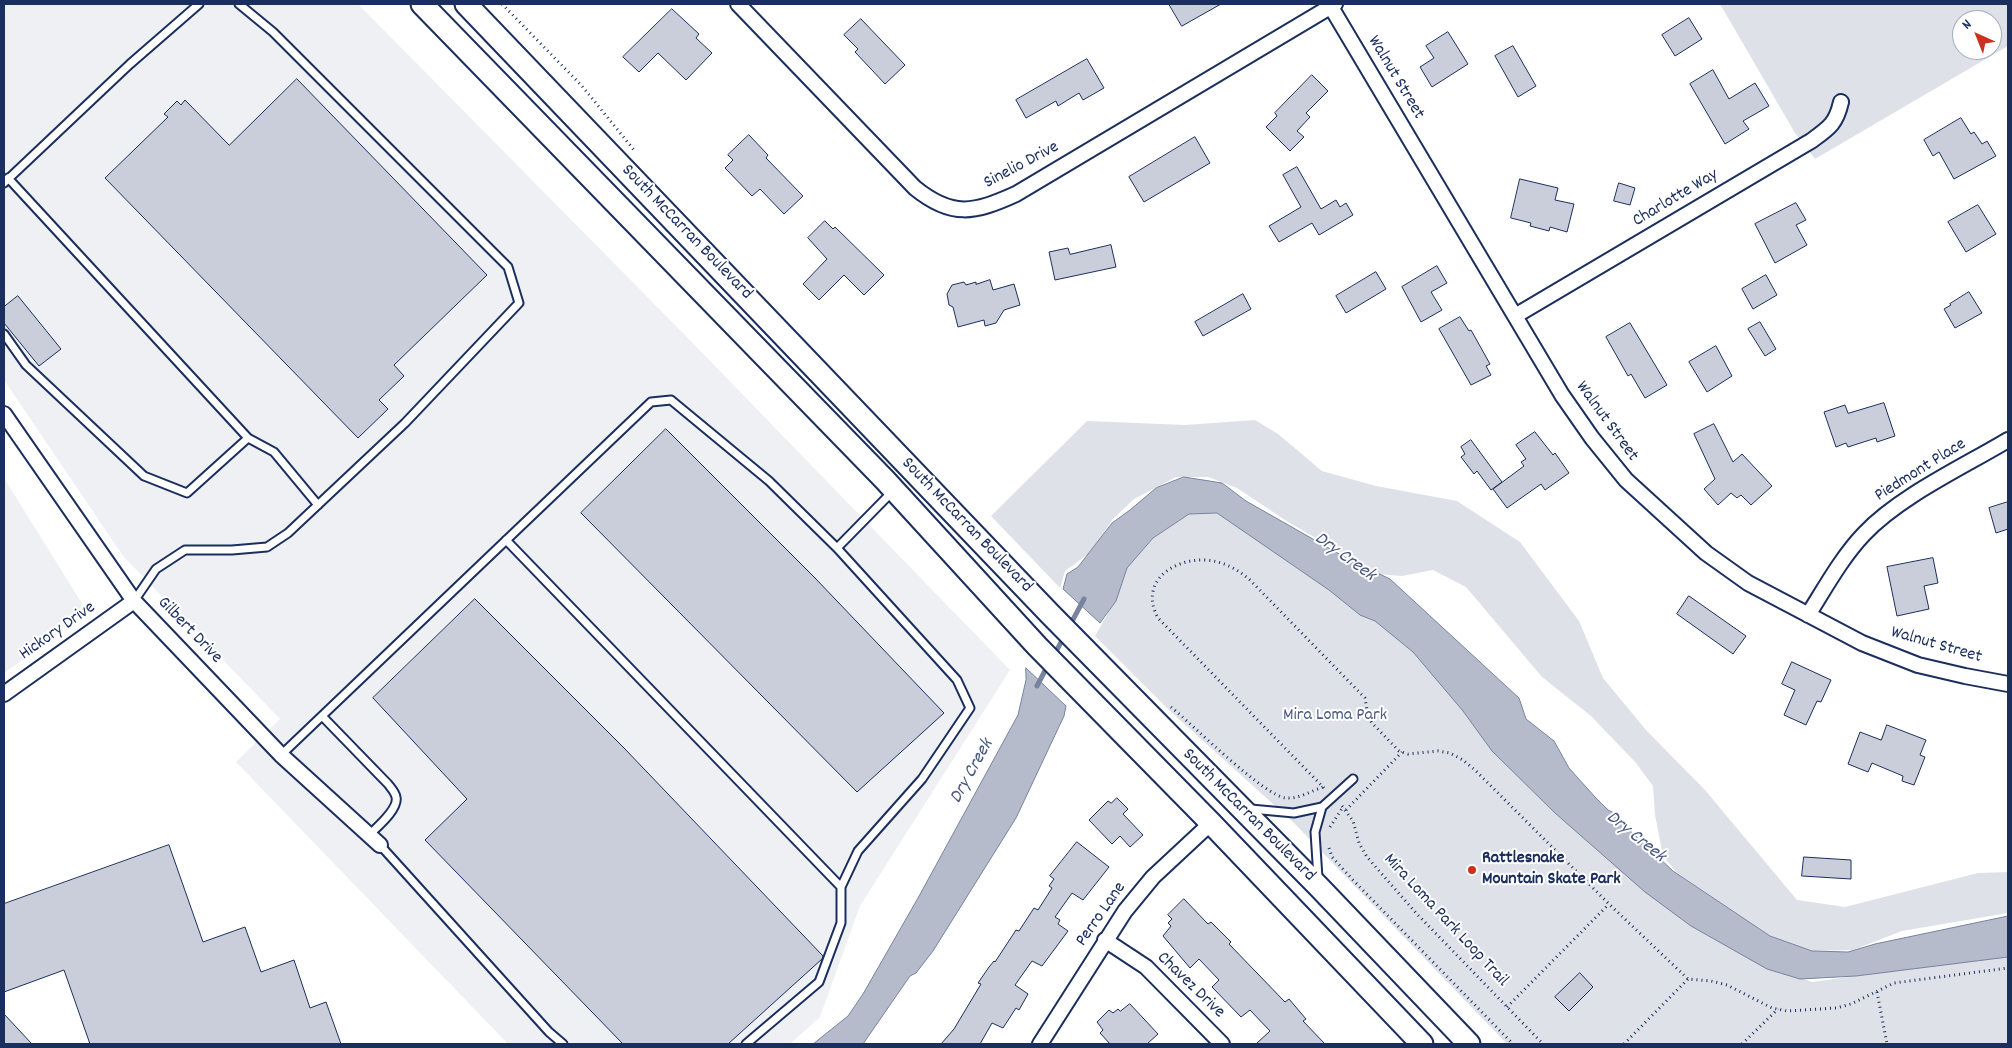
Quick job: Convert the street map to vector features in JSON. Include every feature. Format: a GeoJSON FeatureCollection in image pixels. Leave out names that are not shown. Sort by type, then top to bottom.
{"type":"FeatureCollection","features":[{"type":"Feature","properties":{"kind":"main road","name":"South McCarran Boulevard"},"geometry":{"type":"LineString","coordinates":[[422,4],[894,490],[1037,646],[1212,822],[1422,1044]]}},
{"type":"Feature","properties":{"kind":"main road","name":"South McCarran Boulevard"},"geometry":{"type":"LineString","coordinates":[[466,4],[1050,614],[1470,1044]]}},
{"type":"Feature","properties":{"kind":"street","name":"Sinelio Drive"},"geometry":{"type":"LineString","coordinates":[[738,4],[915,188],[931,201],[954,209],[975,209],[1016,194],[1333,5]]}},
{"type":"Feature","properties":{"kind":"street","name":"Walnut Street"},"geometry":{"type":"LineString","coordinates":[[1333,5],[1562,395],[1592,438],[1626,480],[1706,553],[1748,583],[1862,643],[1918,664],[1965,676],[2008,684]]}},
{"type":"Feature","properties":{"kind":"street","name":"Charlotte Way"},"geometry":{"type":"LineString","coordinates":[[1516,316],[1811,141],[1830,128],[1838,117],[1841,102]]}},
{"type":"Feature","properties":{"kind":"street","name":"Gilbert Drive"},"geometry":{"type":"LineString","coordinates":[[4,414],[134,600],[281,755],[380,845]]}},
{"type":"Feature","properties":{"kind":"street","name":"Piedmont Place"},"geometry":{"type":"LineString","coordinates":[[1808,615],[1864,534],[1886,513],[2008,440]]}},
{"type":"Feature","properties":{"kind":"street","name":"Hickory Drive"},"geometry":{"type":"LineString","coordinates":[[4,694],[134,600]]}},
{"type":"Feature","properties":{"kind":"street","name":"Perro Lane"},"geometry":{"type":"LineString","coordinates":[[1040,1044],[1125,911],[1153,877],[1212,822]]}},
{"type":"Feature","properties":{"kind":"street","name":"Chavez Drive"},"geometry":{"type":"LineString","coordinates":[[1105,940],[1152,972],[1222,1044]]}},
{"type":"Feature","properties":{"kind":"lane"},"geometry":{"type":"LineString","coordinates":[[199,4],[130,64],[6,180],[248,438],[274,452],[318,505]]}},
{"type":"Feature","properties":{"kind":"lane"},"geometry":{"type":"LineString","coordinates":[[134,600],[156,569],[185,550],[232,550],[267,547],[288,533],[405,424],[519,303],[508,267],[273,32],[239,4]]}},
{"type":"Feature","properties":{"kind":"lane"},"geometry":{"type":"LineString","coordinates":[[4,334],[26,364],[144,476],[187,493],[248,438]]}},
{"type":"Feature","properties":{"kind":"lane"},"geometry":{"type":"LineString","coordinates":[[281,755],[651,402],[671,400],[769,481],[837,548],[957,680],[970,708],[922,779],[858,851],[841,887],[841,923],[819,982],[746,1044]]}},
{"type":"Feature","properties":{"kind":"lane"},"geometry":{"type":"LineString","coordinates":[[837,548],[894,490]]}},
{"type":"Feature","properties":{"kind":"lane"},"geometry":{"type":"LineString","coordinates":[[506,540],[841,887]]}},
{"type":"Feature","properties":{"kind":"lane"},"geometry":{"type":"LineString","coordinates":[[322,716],[394,792],[397,799],[395,807],[369,835]]}},
{"type":"Feature","properties":{"kind":"lane"},"geometry":{"type":"LineString","coordinates":[[1240,808],[1294,813],[1322,807],[1353,779]]}},
{"type":"Feature","properties":{"kind":"lane"},"geometry":{"type":"LineString","coordinates":[[1319,888],[1316,832],[1322,807]]}},
{"type":"Feature","properties":{"kind":"lane"},"geometry":{"type":"LineString","coordinates":[[380,845],[548,1032],[563,1044]]}},
{"type":"Feature","properties":{"kind":"path"},"geometry":{"type":"LineString","coordinates":[[1170,706],[1242,770],[1276,795],[1285,798],[1296,798],[1323,787],[1158,618],[1154,609],[1153,590],[1158,579],[1166,570],[1179,564],[1206,560],[1223,563],[1238,570],[1250,580],[1366,698],[1368,716],[1391,744],[1408,754],[1438,751],[1450,753],[1463,760],[1688,979],[1728,985],[1772,1008],[1787,1011],[1836,1008],[1851,1004],[1894,983],[2008,968]]}},
{"type":"Feature","properties":{"kind":"path"},"geometry":{"type":"LineString","coordinates":[[1328,835],[1329,828],[1344,808],[1402,752]]}},
{"type":"Feature","properties":{"kind":"path","name":"Mira Loma Park Loop Trail"},"geometry":{"type":"LineString","coordinates":[[1344,808],[1353,821],[1359,843],[1367,857],[1417,914],[1543,1044]]}},
{"type":"Feature","properties":{"kind":"path"},"geometry":{"type":"LineString","coordinates":[[1328,842],[1332,857],[1353,880],[1513,1044]]}},
{"type":"Feature","properties":{"kind":"path"},"geometry":{"type":"LineString","coordinates":[[1506,1006],[1609,904]]}},
{"type":"Feature","properties":{"kind":"path"},"geometry":{"type":"LineString","coordinates":[[1624,1044],[1688,979]]}},
{"type":"Feature","properties":{"kind":"path"},"geometry":{"type":"LineString","coordinates":[[1878,992],[1887,1044]]}},
{"type":"Feature","properties":{"kind":"path"},"geometry":{"type":"LineString","coordinates":[[1742,1044],[1778,1009]]}},
{"type":"Feature","properties":{"kind":"shaded area"},"geometry":{"type":"Polygon","coordinates":[[[4,4],[358,4],[683,333],[1010,670],[860,906],[820,1017],[790,1044],[508,1044],[236,762],[280,719],[123,556],[4,380],[4,4]]]}},
{"type":"Feature","properties":{"kind":"shaded area"},"geometry":{"type":"Polygon","coordinates":[[[4,478],[83,605],[51,640],[4,673],[4,478]]]}},
{"type":"Feature","properties":{"kind":"green space"},"geometry":{"type":"Polygon","coordinates":[[[1720,4],[2008,4],[2008,46],[2002,50],[2002,10],[1952,10],[1952,60],[1984,60],[1815,159],[1795,133],[1720,4]]]}},
{"type":"Feature","properties":{"kind":"green space"},"geometry":{"type":"Polygon","coordinates":[[[1255,420],[1278,434],[1322,471],[1376,486],[1457,501],[1520,542],[1579,621],[1603,678],[1646,730],[1705,790],[1797,900],[1845,907],[1978,873],[2008,872],[2008,913],[1902,931],[1853,950],[1812,951],[1770,936],[1677,873],[1663,856],[1655,815],[1653,786],[1636,763],[1591,716],[1542,677],[1466,587],[1433,570],[1402,576],[1377,574],[1285,520],[1237,488],[1208,477],[1176,477],[1134,499],[1112,520],[1091,552],[1065,571],[1060,588],[991,516],[1087,421],[1185,425],[1255,420]]]}},
{"type":"Feature","properties":{"kind":"green space","name":"Mira Loma Park"},"geometry":{"type":"Polygon","coordinates":[[[1217,513],[1408,638],[1655,893],[1713,939],[1762,963],[1812,982],[2008,952],[2008,1044],[1507,1044],[1293,822],[1171,712],[1095,636],[1115,601],[1127,568],[1153,538],[1189,514],[1217,513]]]}},
{"type":"Feature","properties":{"kind":"water"},"geometry":{"type":"Polygon","coordinates":[[[1184,477],[1222,483],[1246,501],[1348,559],[1390,579],[1519,698],[1526,719],[1554,741],[1569,768],[1608,810],[1618,815],[1625,826],[1673,871],[1770,936],[1812,951],[1848,952],[1875,944],[2008,916],[2008,957],[1856,976],[1800,979],[1767,969],[1691,926],[1645,892],[1555,813],[1492,751],[1463,711],[1413,652],[1375,621],[1360,615],[1329,590],[1217,513],[1189,514],[1153,538],[1127,568],[1116,601],[1100,623],[1063,589],[1067,574],[1078,567],[1112,523],[1156,488],[1184,477]]]}},
{"type":"Feature","properties":{"kind":"water"},"geometry":{"type":"Polygon","coordinates":[[[1026,668],[1066,706],[1064,716],[1016,818],[933,951],[916,973],[910,976],[863,1044],[813,1044],[848,1016],[863,994],[918,898],[1018,715],[1026,680],[1026,668]]]}},
{"type":"Feature","properties":{"kind":"building"},"geometry":{"type":"Polygon","coordinates":[[[1169,4],[1221,4],[1182,26],[1169,4]]]}},
{"type":"Feature","properties":{"kind":"building"},"geometry":{"type":"Polygon","coordinates":[[[672,9],[699,34],[696,38],[712,53],[686,80],[658,53],[639,72],[623,57],[672,9]]]}},
{"type":"Feature","properties":{"kind":"building"},"geometry":{"type":"Polygon","coordinates":[[[1689,18],[1702,39],[1675,56],[1662,35],[1689,18]]]}},
{"type":"Feature","properties":{"kind":"building"},"geometry":{"type":"Polygon","coordinates":[[[861,19],[905,65],[885,84],[855,52],[858,49],[844,35],[861,19]]]}},
{"type":"Feature","properties":{"kind":"building"},"geometry":{"type":"Polygon","coordinates":[[[1448,32],[1468,64],[1432,87],[1420,67],[1434,58],[1426,46],[1448,32]]]}},
{"type":"Feature","properties":{"kind":"building"},"geometry":{"type":"Polygon","coordinates":[[[1513,46],[1536,86],[1518,97],[1495,56],[1513,46]]]}},
{"type":"Feature","properties":{"kind":"building"},"geometry":{"type":"Polygon","coordinates":[[[1087,59],[1104,88],[1083,100],[1079,93],[1058,106],[1056,101],[1026,118],[1016,100],[1087,59]]]}},
{"type":"Feature","properties":{"kind":"building"},"geometry":{"type":"Polygon","coordinates":[[[1713,70],[1729,99],[1755,83],[1769,106],[1743,121],[1749,129],[1725,144],[1690,84],[1713,70]]]}},
{"type":"Feature","properties":{"kind":"building"},"geometry":{"type":"Polygon","coordinates":[[[1312,75],[1328,91],[1306,113],[1310,117],[1297,131],[1304,137],[1290,151],[1266,127],[1277,116],[1275,113],[1312,75]]]}},
{"type":"Feature","properties":{"kind":"building"},"geometry":{"type":"Polygon","coordinates":[[[297,79],[487,275],[394,365],[404,376],[379,400],[388,409],[358,438],[105,178],[168,117],[164,114],[177,101],[181,105],[185,100],[229,145],[297,79]]]}},
{"type":"Feature","properties":{"kind":"building"},"geometry":{"type":"Polygon","coordinates":[[[1961,118],[1971,134],[1974,132],[1982,144],[1987,141],[1996,156],[1954,179],[1939,152],[1933,156],[1924,140],[1961,118]]]}},
{"type":"Feature","properties":{"kind":"building"},"geometry":{"type":"Polygon","coordinates":[[[749,135],[768,155],[766,158],[803,196],[784,214],[760,189],[752,196],[725,168],[733,160],[728,155],[749,135]]]}},
{"type":"Feature","properties":{"kind":"building"},"geometry":{"type":"Polygon","coordinates":[[[1195,137],[1210,163],[1144,202],[1129,177],[1195,137]]]}},
{"type":"Feature","properties":{"kind":"building"},"geometry":{"type":"Polygon","coordinates":[[[1297,167],[1321,209],[1336,200],[1340,207],[1346,203],[1353,215],[1319,235],[1312,223],[1279,242],[1269,226],[1301,207],[1283,175],[1297,167]]]}},
{"type":"Feature","properties":{"kind":"building"},"geometry":{"type":"Polygon","coordinates":[[[1520,179],[1558,188],[1555,200],[1574,204],[1567,232],[1550,227],[1549,231],[1530,226],[1531,223],[1511,218],[1520,179]]]}},
{"type":"Feature","properties":{"kind":"building"},"geometry":{"type":"Polygon","coordinates":[[[1619,183],[1635,188],[1630,205],[1614,201],[1619,183]]]}},
{"type":"Feature","properties":{"kind":"building"},"geometry":{"type":"Polygon","coordinates":[[[1796,203],[1806,220],[1796,225],[1807,245],[1775,263],[1755,224],[1796,203]]]}},
{"type":"Feature","properties":{"kind":"building"},"geometry":{"type":"Polygon","coordinates":[[[1978,205],[1996,234],[1966,252],[1948,222],[1978,205]]]}},
{"type":"Feature","properties":{"kind":"building"},"geometry":{"type":"Polygon","coordinates":[[[825,221],[833,229],[835,227],[884,275],[864,295],[844,275],[819,300],[803,284],[827,259],[808,238],[825,221]]]}},
{"type":"Feature","properties":{"kind":"building"},"geometry":{"type":"Polygon","coordinates":[[[1111,245],[1116,267],[1055,280],[1049,252],[1068,248],[1070,254],[1111,245]]]}},
{"type":"Feature","properties":{"kind":"building"},"geometry":{"type":"Polygon","coordinates":[[[1437,266],[1447,283],[1431,292],[1442,310],[1421,322],[1402,287],[1437,266]]]}},
{"type":"Feature","properties":{"kind":"building"},"geometry":{"type":"Polygon","coordinates":[[[1376,272],[1386,289],[1346,313],[1336,296],[1376,272]]]}},
{"type":"Feature","properties":{"kind":"building"},"geometry":{"type":"Polygon","coordinates":[[[1766,275],[1777,295],[1753,309],[1742,289],[1766,275]]]}},
{"type":"Feature","properties":{"kind":"building"},"geometry":{"type":"Polygon","coordinates":[[[990,280],[993,290],[1014,284],[1020,305],[1004,310],[996,323],[985,326],[984,320],[958,327],[953,307],[949,305],[947,294],[952,285],[964,282],[966,285],[976,282],[976,284],[990,280]]]}},
{"type":"Feature","properties":{"kind":"building"},"geometry":{"type":"Polygon","coordinates":[[[1969,292],[1982,313],[1955,328],[1944,309],[1969,292]]]}},
{"type":"Feature","properties":{"kind":"building"},"geometry":{"type":"Polygon","coordinates":[[[1243,294],[1251,309],[1203,336],[1195,322],[1243,294]]]}},
{"type":"Feature","properties":{"kind":"building"},"geometry":{"type":"Polygon","coordinates":[[[18,296],[61,349],[39,366],[4,323],[4,307],[18,296]]]}},
{"type":"Feature","properties":{"kind":"building"},"geometry":{"type":"Polygon","coordinates":[[[1460,317],[1469,331],[1471,330],[1490,364],[1486,366],[1491,375],[1471,385],[1439,329],[1460,317]]]}},
{"type":"Feature","properties":{"kind":"building"},"geometry":{"type":"Polygon","coordinates":[[[1760,322],[1776,349],[1765,356],[1748,329],[1760,322]]]}},
{"type":"Feature","properties":{"kind":"building"},"geometry":{"type":"Polygon","coordinates":[[[1630,323],[1667,385],[1645,398],[1631,374],[1628,376],[1606,337],[1630,323]]]}},
{"type":"Feature","properties":{"kind":"building"},"geometry":{"type":"Polygon","coordinates":[[[1716,346],[1732,376],[1707,392],[1689,362],[1716,346]]]}},
{"type":"Feature","properties":{"kind":"building"},"geometry":{"type":"Polygon","coordinates":[[[1884,403],[1895,436],[1877,442],[1876,438],[1848,447],[1846,443],[1836,447],[1824,412],[1845,405],[1848,413],[1884,403]]]}},
{"type":"Feature","properties":{"kind":"building"},"geometry":{"type":"Polygon","coordinates":[[[1714,424],[1733,462],[1742,454],[1772,486],[1751,505],[1741,495],[1737,498],[1731,493],[1718,505],[1704,489],[1715,479],[1694,434],[1714,424]]]}},
{"type":"Feature","properties":{"kind":"building"},"geometry":{"type":"Polygon","coordinates":[[[666,429],[815,578],[944,713],[857,792],[581,513],[666,429]]]}},
{"type":"Feature","properties":{"kind":"building"},"geometry":{"type":"Polygon","coordinates":[[[1535,432],[1553,455],[1555,453],[1569,473],[1545,490],[1541,484],[1507,508],[1493,489],[1524,466],[1521,462],[1526,459],[1516,445],[1535,432]]]}},
{"type":"Feature","properties":{"kind":"building"},"geometry":{"type":"Polygon","coordinates":[[[1471,440],[1502,482],[1491,490],[1477,471],[1474,474],[1461,457],[1465,454],[1461,447],[1471,440]]]}},
{"type":"Feature","properties":{"kind":"building"},"geometry":{"type":"Polygon","coordinates":[[[2008,502],[2008,529],[1996,533],[1989,508],[2008,502]]]}},
{"type":"Feature","properties":{"kind":"building"},"geometry":{"type":"Polygon","coordinates":[[[1933,558],[1938,583],[1924,586],[1929,609],[1897,616],[1887,567],[1933,558]]]}},
{"type":"Feature","properties":{"kind":"building"},"geometry":{"type":"Polygon","coordinates":[[[1689,596],[1746,636],[1733,654],[1677,614],[1689,596]]]}},
{"type":"Feature","properties":{"kind":"building"},"geometry":{"type":"Polygon","coordinates":[[[475,599],[624,748],[823,956],[822,959],[728,1044],[623,1044],[425,840],[467,799],[373,698],[475,599]]]}},
{"type":"Feature","properties":{"kind":"building"},"geometry":{"type":"Polygon","coordinates":[[[1792,662],[1831,680],[1821,702],[1817,701],[1806,725],[1784,715],[1795,690],[1782,684],[1792,662]]]}},
{"type":"Feature","properties":{"kind":"building"},"geometry":{"type":"Polygon","coordinates":[[[1887,725],[1926,740],[1920,755],[1925,757],[1914,785],[1902,781],[1903,776],[1872,763],[1868,772],[1848,764],[1860,732],[1881,740],[1887,725]]]}},
{"type":"Feature","properties":{"kind":"building"},"geometry":{"type":"Polygon","coordinates":[[[1117,798],[1128,809],[1123,814],[1143,835],[1130,847],[1120,836],[1112,844],[1089,820],[1108,801],[1111,803],[1117,798]]]}},
{"type":"Feature","properties":{"kind":"building"},"geometry":{"type":"Polygon","coordinates":[[[1077,842],[1109,867],[1083,900],[1072,893],[1055,917],[1060,920],[1058,924],[1068,931],[1042,966],[1032,961],[1015,985],[1028,994],[1019,1010],[1016,1008],[1003,1028],[992,1023],[980,1044],[941,1044],[954,1029],[981,984],[978,983],[989,967],[995,962],[1016,930],[1019,931],[1034,908],[1038,910],[1052,888],[1049,886],[1054,879],[1050,876],[1077,842]]]}},
{"type":"Feature","properties":{"kind":"building"},"geometry":{"type":"Polygon","coordinates":[[[169,845],[203,942],[245,927],[261,972],[294,960],[310,1008],[326,1002],[341,1044],[90,1044],[64,970],[4,992],[4,904],[169,845]]]}},
{"type":"Feature","properties":{"kind":"building"},"geometry":{"type":"Polygon","coordinates":[[[1804,857],[1851,860],[1851,879],[1802,876],[1804,857]]]}},
{"type":"Feature","properties":{"kind":"building"},"geometry":{"type":"Polygon","coordinates":[[[1184,899],[1208,924],[1211,922],[1231,942],[1229,944],[1285,1002],[1289,999],[1306,1019],[1303,1021],[1325,1044],[1256,1044],[1270,1031],[1250,1010],[1241,1017],[1212,987],[1219,980],[1199,959],[1190,968],[1163,936],[1171,926],[1168,923],[1172,919],[1168,915],[1184,899]]]}},
{"type":"Feature","properties":{"kind":"building"},"geometry":{"type":"Polygon","coordinates":[[[1580,973],[1593,987],[1569,1011],[1555,997],[1580,973]]]}},
{"type":"Feature","properties":{"kind":"building"},"geometry":{"type":"Polygon","coordinates":[[[1130,1004],[1158,1034],[1147,1044],[1110,1044],[1100,1033],[1103,1030],[1097,1022],[1109,1010],[1113,1013],[1118,1009],[1120,1011],[1130,1004]]]}},
{"type":"Feature","properties":{"kind":"building"},"geometry":{"type":"Polygon","coordinates":[[[4,1014],[32,1044],[4,1044],[4,1014]]]}},
{"type":"Feature","properties":{"kind":"waterway","name":"Dry Creek"},"geometry":{"type":"LineString","coordinates":[[1069,627],[1084,599]]}},
{"type":"Feature","properties":{"kind":"waterway","name":"Dry Creek"},"geometry":{"type":"LineString","coordinates":[[1054,655],[1064,637]]}},
{"type":"Feature","properties":{"kind":"waterway","name":"Dry Creek"},"geometry":{"type":"LineString","coordinates":[[1037,686],[1048,665]]}},
{"type":"Feature","properties":{"kind":"place","name":"Rattlesnake Mountain Skate Park"},"geometry":{"type":"Point","coordinates":[1472,870]}}]}
